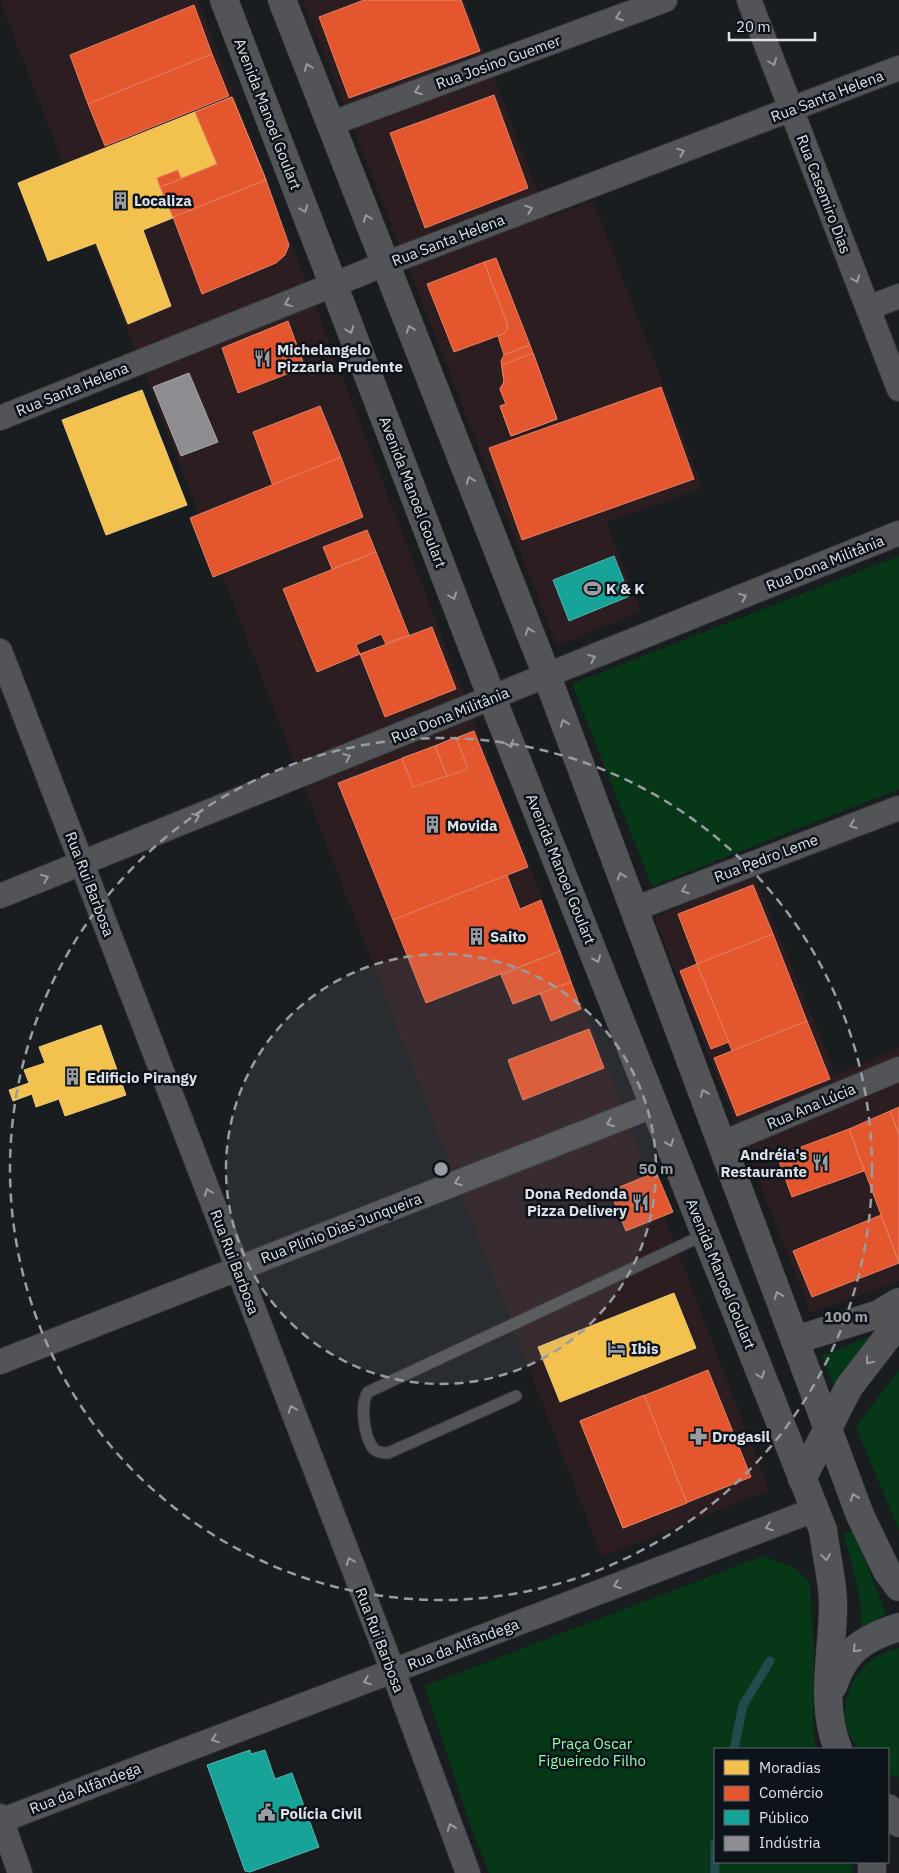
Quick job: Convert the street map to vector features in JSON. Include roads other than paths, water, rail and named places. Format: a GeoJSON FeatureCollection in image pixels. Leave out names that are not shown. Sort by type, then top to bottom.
{"type":"FeatureCollection","features":[{"type":"Feature","properties":{"kind":"main road","name":"Avenida Manoel Goulart"},"geometry":{"type":"LineString","coordinates":[[224,0],[492,698],[823,1530],[834,1607],[828,1702],[832,1733],[838,1748]]}},
{"type":"Feature","properties":{"kind":"main road"},"geometry":{"type":"LineString","coordinates":[[282,0],[547,676],[723,1143],[860,1515],[887,1571],[899,1587]]}},
{"type":"Feature","properties":{"kind":"main road"},"geometry":{"type":"LineString","coordinates":[[794,1340],[879,1314],[899,1302]]}},
{"type":"Feature","properties":{"kind":"main road"},"geometry":{"type":"LineString","coordinates":[[802,1479],[849,1387],[899,1322]]}},
{"type":"Feature","properties":{"kind":"main road"},"geometry":{"type":"LineString","coordinates":[[828,1702],[840,1667],[859,1645],[874,1635],[899,1627]]}},
{"type":"Feature","properties":{"kind":"main road"},"geometry":{"type":"LineString","coordinates":[[889,1809],[899,1823]]}},
{"type":"Feature","properties":{"kind":"street","name":"Rua Josino Guemer"},"geometry":{"type":"LineString","coordinates":[[330,124],[665,0]]}},
{"type":"Feature","properties":{"kind":"street","name":"Rua Casemiro Dias"},"geometry":{"type":"LineString","coordinates":[[749,0],[899,389]]}},
{"type":"Feature","properties":{"kind":"street","name":"Rua Santa Helena"},"geometry":{"type":"LineString","coordinates":[[0,418],[333,284],[899,68]]}},
{"type":"Feature","properties":{"kind":"street"},"geometry":{"type":"LineString","coordinates":[[868,308],[899,296]]}},
{"type":"Feature","properties":{"kind":"street","name":"Rua Dona Militânia"},"geometry":{"type":"LineString","coordinates":[[0,896],[899,533]]}},
{"type":"Feature","properties":{"kind":"street","name":"Rua Rui Barbosa"},"geometry":{"type":"LineString","coordinates":[[0,652],[393,1671],[468,1873]]}},
{"type":"Feature","properties":{"kind":"street","name":"Rua Pedro Leme"},"geometry":{"type":"LineString","coordinates":[[634,909],[899,808]]}},
{"type":"Feature","properties":{"kind":"street","name":"Rua Ana Lúcia"},"geometry":{"type":"LineString","coordinates":[[723,1143],[899,1069]]}},
{"type":"Feature","properties":{"kind":"street","name":"Rua Plínio Dias Junqueira"},"geometry":{"type":"LineString","coordinates":[[0,1362],[655,1105]]}},
{"type":"Feature","properties":{"kind":"street","name":"Rua da Alfândega"},"geometry":{"type":"LineString","coordinates":[[0,1819],[814,1510]]}},
{"type":"Feature","properties":{"kind":"street"},"geometry":{"type":"LineString","coordinates":[[0,1819],[20,1873]]}},
{"type":"Feature","properties":{"kind":"lane"},"geometry":{"type":"LineString","coordinates":[[516,1396],[388,1453],[379,1452],[371,1446],[362,1406],[363,1398],[368,1392],[706,1234]]}},
{"type":"Feature","properties":{"kind":"waterway"},"geometry":{"type":"LineString","coordinates":[[734,1748],[743,1705],[770,1661]]}},
{"type":"Feature","properties":{"kind":"waterway"},"geometry":{"type":"LineString","coordinates":[[715,1863],[715,1873]]}},
{"type":"Feature","properties":{"kind":"place","name":"Localiza"},"geometry":{"type":"Point","coordinates":[120,200]}},
{"type":"Feature","properties":{"kind":"place","name":"Michelangelo Pizzaria Prudente"},"geometry":{"type":"Point","coordinates":[263,358]}},
{"type":"Feature","properties":{"kind":"place","name":"K & K"},"geometry":{"type":"Point","coordinates":[592,588]}},
{"type":"Feature","properties":{"kind":"place","name":"Movida"},"geometry":{"type":"Point","coordinates":[433,825]}},
{"type":"Feature","properties":{"kind":"place","name":"Saito"},"geometry":{"type":"Point","coordinates":[476,936]}},
{"type":"Feature","properties":{"kind":"place","name":"Edificio Pirangy"},"geometry":{"type":"Point","coordinates":[73,1077]}},
{"type":"Feature","properties":{"kind":"place","name":"Andréia's Restaurante"},"geometry":{"type":"Point","coordinates":[821,1163]}},
{"type":"Feature","properties":{"kind":"place","name":"Dona Redonda Pizza Delivery"},"geometry":{"type":"Point","coordinates":[641,1202]}},
{"type":"Feature","properties":{"kind":"place","name":"Ibis"},"geometry":{"type":"Point","coordinates":[617,1348]}},
{"type":"Feature","properties":{"kind":"place","name":"Drogasil"},"geometry":{"type":"Point","coordinates":[698,1436]}},
{"type":"Feature","properties":{"kind":"place","name":"Polícia Civil"},"geometry":{"type":"Point","coordinates":[266,1813]}},
{"type":"Feature","properties":{"kind":"park label","name":"Praça Oscar Figueiredo Filho"},"geometry":{"type":"Point","coordinates":[592,1752]}}]}
